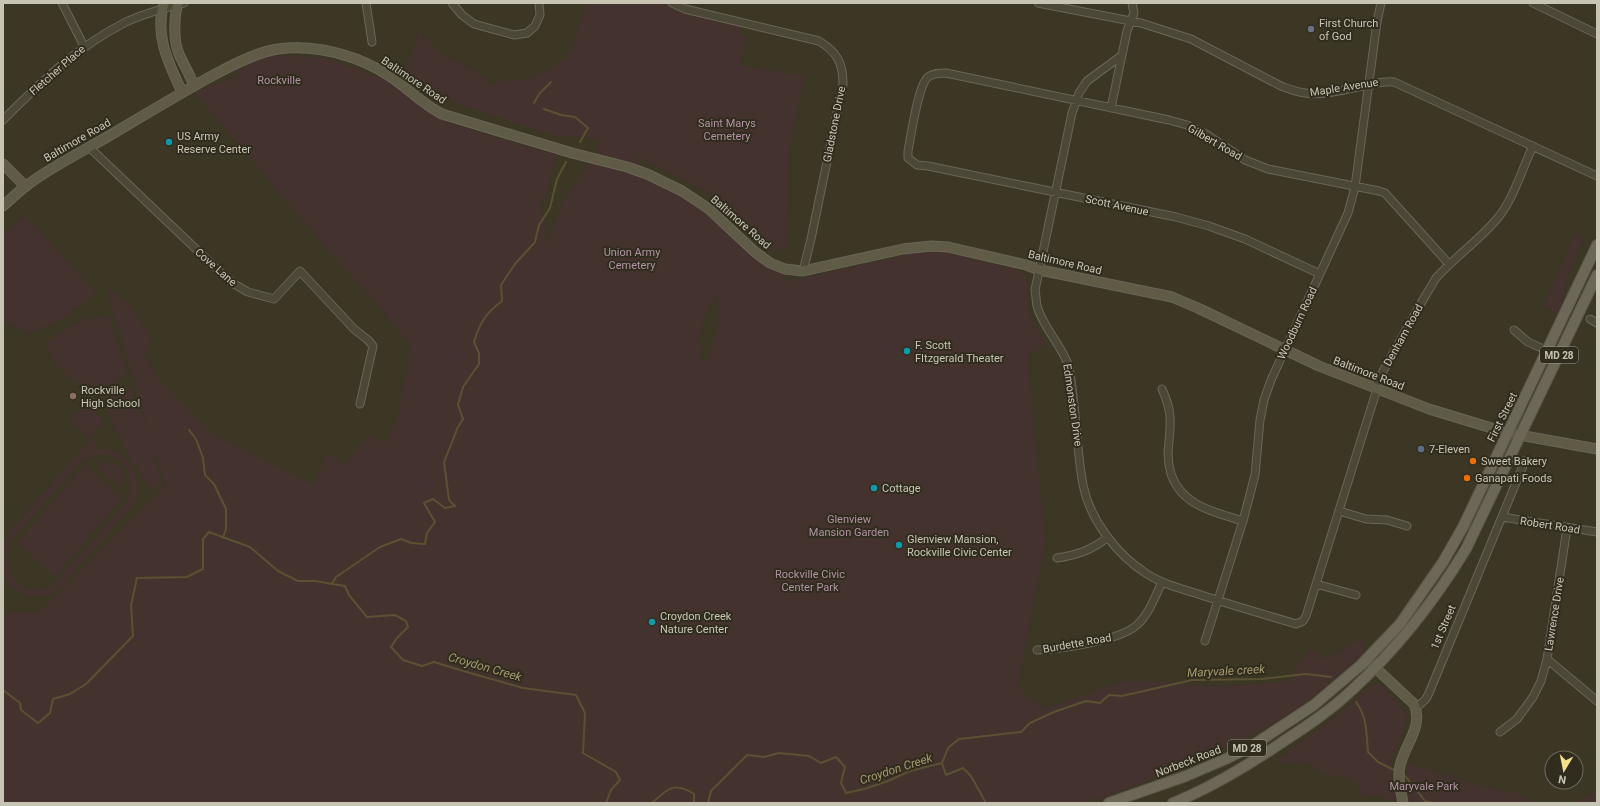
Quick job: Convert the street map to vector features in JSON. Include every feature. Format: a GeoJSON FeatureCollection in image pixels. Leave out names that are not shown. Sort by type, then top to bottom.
{"type":"FeatureCollection","features":[{"type":"Feature","properties":{"kind":"main road","name":"First Street"},"geometry":{"type":"LineString","coordinates":[[1366,659],[1400,624],[1450,550],[1463,527],[1548,351],[1597,245]]}},
{"type":"Feature","properties":{"kind":"main road","name":"MD 28"},"geometry":{"type":"LineString","coordinates":[[1173,803],[1228,776],[1283,742],[1352,691],[1375,668],[1414,624],[1449,576],[1466,549],[1597,275]]}},
{"type":"Feature","properties":{"kind":"main road","name":"Norbeck Road"},"geometry":{"type":"LineString","coordinates":[[1109,803],[1209,766],[1252,746],[1314,705],[1366,659]]}},
{"type":"Feature","properties":{"kind":"street"},"geometry":{"type":"LineString","coordinates":[[62,3],[84,46]]}},
{"type":"Feature","properties":{"kind":"street"},"geometry":{"type":"LineString","coordinates":[[366,3],[372,42]]}},
{"type":"Feature","properties":{"kind":"street"},"geometry":{"type":"LineString","coordinates":[[452,3],[462,15],[474,24],[514,35],[527,33],[535,26],[540,15],[539,3]]}},
{"type":"Feature","properties":{"kind":"street","name":"Gladstone Drive"},"geometry":{"type":"LineString","coordinates":[[672,3],[685,9],[820,41],[831,48],[840,62],[843,71],[843,84],[803,271]]}},
{"type":"Feature","properties":{"kind":"street","name":"Maple Avenue"},"geometry":{"type":"LineString","coordinates":[[1038,3],[1141,24],[1191,39],[1281,86],[1296,92],[1306,94],[1319,93],[1385,81],[1404,85],[1597,176]]}},
{"type":"Feature","properties":{"kind":"street"},"geometry":{"type":"LineString","coordinates":[[1112,108],[1121,56],[1134,12],[1132,3]]}},
{"type":"Feature","properties":{"kind":"street","name":"Woodburn Road"},"geometry":{"type":"LineString","coordinates":[[1205,641],[1255,475],[1260,420],[1264,400],[1284,350],[1348,214],[1355,187],[1376,25],[1381,3]]}},
{"type":"Feature","properties":{"kind":"street"},"geometry":{"type":"LineString","coordinates":[[1533,3],[1597,34]]}},
{"type":"Feature","properties":{"kind":"street"},"geometry":{"type":"LineString","coordinates":[[180,4],[175,30],[176,43],[178,53],[194,86]]}},
{"type":"Feature","properties":{"kind":"street","name":"Fletcher Place"},"geometry":{"type":"LineString","coordinates":[[3,120],[64,62],[84,46],[128,21],[163,6],[180,4]]}},
{"type":"Feature","properties":{"kind":"street"},"geometry":{"type":"LineString","coordinates":[[163,6],[161,32],[164,49],[171,70],[182,92]]}},
{"type":"Feature","properties":{"kind":"street","name":"Baltimore Road"},"geometry":{"type":"LineString","coordinates":[[3,206],[25,186],[60,164],[90,148],[182,92],[227,68],[277,49],[299,48],[319,50],[365,62],[389,75],[430,108],[442,114],[647,174],[682,191],[709,209],[755,252],[770,263],[785,269],[803,271],[903,249],[931,246],[948,247],[1026,265],[1040,270],[1172,297],[1319,366],[1377,390],[1429,409],[1520,436],[1597,450]]}},
{"type":"Feature","properties":{"kind":"street","name":"Edmonston Drive"},"geometry":{"type":"LineString","coordinates":[[1121,56],[1087,81],[1079,93],[1076,101],[1055,192],[1036,290],[1037,305],[1048,329],[1065,356],[1069,367],[1083,486],[1092,512],[1108,537],[1132,564],[1147,574],[1162,582],[1217,601],[1296,624],[1303,621]]}},
{"type":"Feature","properties":{"kind":"street","name":"Gilbert Road"},"geometry":{"type":"LineString","coordinates":[[908,158],[908,151],[921,86],[928,77],[935,74],[946,73],[1169,120],[1187,125],[1206,134],[1245,160],[1268,169],[1384,193],[1449,264]]}},
{"type":"Feature","properties":{"kind":"street","name":"Denham Road"},"geometry":{"type":"LineString","coordinates":[[1303,621],[1306,616],[1339,511],[1380,376],[1436,278],[1497,219],[1507,204],[1533,146]]}},
{"type":"Feature","properties":{"kind":"street","name":"Cove Lane"},"geometry":{"type":"LineString","coordinates":[[90,148],[234,284],[248,292],[274,299],[300,271],[354,329],[373,346],[360,404]]}},
{"type":"Feature","properties":{"kind":"street","name":"Scott Avenue"},"geometry":{"type":"LineString","coordinates":[[908,158],[916,165],[936,167],[1209,226],[1245,239],[1320,274]]}},
{"type":"Feature","properties":{"kind":"street"},"geometry":{"type":"LineString","coordinates":[[3,164],[25,186]]}},
{"type":"Feature","properties":{"kind":"street"},"geometry":{"type":"LineString","coordinates":[[1590,319],[1597,323]]}},
{"type":"Feature","properties":{"kind":"street"},"geometry":{"type":"LineString","coordinates":[[1514,330],[1528,342],[1548,351]]}},
{"type":"Feature","properties":{"kind":"street"},"geometry":{"type":"LineString","coordinates":[[1162,389],[1168,402],[1171,415],[1168,464],[1174,481],[1193,503],[1203,508],[1242,521]]}},
{"type":"Feature","properties":{"kind":"street","name":"1st Street"},"geometry":{"type":"LineString","coordinates":[[1416,708],[1426,699],[1429,693],[1525,461]]}},
{"type":"Feature","properties":{"kind":"street"},"geometry":{"type":"LineString","coordinates":[[1339,511],[1366,519],[1387,520],[1407,526]]}},
{"type":"Feature","properties":{"kind":"street","name":"Robert Road"},"geometry":{"type":"LineString","coordinates":[[1502,516],[1597,532]]}},
{"type":"Feature","properties":{"kind":"street","name":"Lawrence Drive"},"geometry":{"type":"LineString","coordinates":[[1567,528],[1547,659],[1597,701]]}},
{"type":"Feature","properties":{"kind":"street"},"geometry":{"type":"LineString","coordinates":[[1057,558],[1084,552],[1096,546],[1108,537]]}},
{"type":"Feature","properties":{"kind":"street","name":"Burdette Road"},"geometry":{"type":"LineString","coordinates":[[1037,650],[1051,650],[1109,639],[1126,633],[1137,625],[1146,615],[1162,582]]}},
{"type":"Feature","properties":{"kind":"street"},"geometry":{"type":"LineString","coordinates":[[1316,584],[1356,595]]}},
{"type":"Feature","properties":{"kind":"street"},"geometry":{"type":"LineString","coordinates":[[1366,659],[1414,704],[1416,708],[1417,719],[1402,758],[1399,772],[1403,803]]}},
{"type":"Feature","properties":{"kind":"street"},"geometry":{"type":"LineString","coordinates":[[1500,732],[1517,719],[1533,698],[1541,681],[1547,659]]}},
{"type":"Feature","properties":{"kind":"green space","name":"Rockville Civic Center Park"},"geometry":{"type":"Polygon","coordinates":[[[586,3],[672,3],[741,22],[739,34],[747,37],[741,60],[738,65],[804,76],[789,151],[786,251],[774,248],[705,191],[636,156],[635,158],[656,178],[682,191],[755,252],[794,270],[783,280],[788,281],[931,249],[1018,270],[1018,273],[1025,275],[1027,282],[1028,310],[1035,326],[1046,344],[1027,356],[1045,542],[1019,678],[1018,687],[1027,695],[1046,709],[1119,682],[1151,681],[1217,687],[1289,681],[1297,665],[1310,648],[1325,659],[1360,640],[1365,651],[1315,696],[1282,718],[1242,740],[1166,774],[1087,803],[3,803],[3,613],[40,612],[166,485],[157,457],[154,458],[163,485],[154,489],[149,486],[147,480],[144,482],[137,465],[134,466],[132,463],[102,400],[131,388],[149,431],[106,286],[130,306],[151,338],[144,356],[160,381],[211,433],[313,485],[328,453],[344,465],[368,435],[386,443],[399,411],[411,345],[309,228],[194,92],[239,76],[236,68],[272,55],[327,58],[385,80],[445,122],[528,147],[557,154],[544,200],[538,198],[546,226],[545,247],[567,193],[594,159],[599,140],[572,136],[557,137],[454,103],[428,88],[405,71],[419,31],[441,55],[462,63],[481,75],[490,85],[499,81],[527,79],[552,69],[572,51],[586,3]],[[717,296],[709,307],[702,325],[698,344],[703,345],[700,359],[708,360],[719,320],[717,296]]]}},
{"type":"Feature","properties":{"kind":"green space"},"geometry":{"type":"Polygon","coordinates":[[[25,215],[96,293],[62,320],[26,333],[3,320],[3,235],[25,215]]]}},
{"type":"Feature","properties":{"kind":"green space"},"geometry":{"type":"Polygon","coordinates":[[[1576,232],[1583,240],[1569,271],[1558,314],[1543,306],[1576,232]]]}},
{"type":"Feature","properties":{"kind":"green space"},"geometry":{"type":"Polygon","coordinates":[[[104,315],[109,318],[127,372],[112,384],[95,386],[76,382],[58,367],[44,342],[76,323],[104,315]]]}},
{"type":"Feature","properties":{"kind":"green space"},"geometry":{"type":"Polygon","coordinates":[[[86,403],[96,411],[95,413],[104,421],[89,439],[70,420],[86,403]]]}},
{"type":"Feature","properties":{"kind":"green space"},"geometry":{"type":"Polygon","coordinates":[[[92,438],[97,443],[93,449],[106,449],[120,455],[131,466],[135,473],[138,481],[137,498],[131,508],[65,583],[54,593],[41,597],[26,595],[12,587],[3,575],[3,544],[8,533],[92,438]],[[102,454],[92,456],[81,462],[10,542],[8,564],[11,574],[24,587],[43,589],[54,584],[128,500],[131,483],[130,476],[123,464],[111,456],[102,454]]]}},
{"type":"Feature","properties":{"kind":"green space"},"geometry":{"type":"Polygon","coordinates":[[[106,462],[115,464],[124,476],[119,486],[111,478],[109,480],[105,477],[106,475],[97,467],[106,462]]]}},
{"type":"Feature","properties":{"kind":"green space"},"geometry":{"type":"Polygon","coordinates":[[[85,465],[123,498],[55,576],[17,543],[85,465]]]}},
{"type":"Feature","properties":{"kind":"green space"},"geometry":{"type":"Polygon","coordinates":[[[1375,683],[1380,684],[1384,688],[1407,715],[1405,727],[1392,757],[1392,780],[1395,803],[1379,795],[1363,797],[1355,780],[1322,773],[1305,762],[1283,764],[1277,760],[1330,721],[1375,683]]]}},
{"type":"Feature","properties":{"kind":"green space","name":"Maryvale Park"},"geometry":{"type":"Polygon","coordinates":[[[1407,763],[1473,784],[1516,793],[1535,803],[1415,803],[1408,800],[1407,763]]]}},
{"type":"Feature","properties":{"kind":"green space"},"geometry":{"type":"Polygon","coordinates":[[[1597,793],[1597,803],[1571,803],[1597,793]]]}},
{"type":"Feature","properties":{"kind":"waterway"},"geometry":{"type":"LineString","coordinates":[[534,103],[539,94],[551,82]]}},
{"type":"Feature","properties":{"kind":"waterway"},"geometry":{"type":"LineString","coordinates":[[544,109],[561,115],[575,117],[588,128],[580,142]]}},
{"type":"Feature","properties":{"kind":"waterway"},"geometry":{"type":"LineString","coordinates":[[332,584],[336,577],[380,547],[401,539],[411,543],[425,544],[427,533],[435,522],[424,503],[433,499],[445,508],[455,506],[449,500],[444,462],[458,427],[463,419],[458,405],[463,387],[479,364],[479,353],[474,342],[484,318],[502,301],[501,285],[515,264],[535,242],[539,225],[550,208],[557,179],[566,162]]}},
{"type":"Feature","properties":{"kind":"waterway"},"geometry":{"type":"LineString","coordinates":[[189,430],[196,439],[203,458],[205,475],[214,484],[226,509],[226,529],[223,538]]}},
{"type":"Feature","properties":{"kind":"waterway","name":"Croydon Creek"},"geometry":{"type":"LineString","coordinates":[[3,690],[20,703],[21,710],[38,723],[50,713],[53,699],[70,694],[86,684],[133,636],[131,605],[137,578],[187,577],[203,569],[203,539],[209,532],[250,547],[278,571],[298,581],[315,581],[345,586],[349,595],[367,617],[395,615],[406,621],[408,627],[397,638],[391,647],[403,660],[422,666],[434,662],[523,688],[576,695],[585,713],[583,753],[616,772],[620,780],[611,790],[606,803]]}},
{"type":"Feature","properties":{"kind":"waterway","name":"Croydon Creek"},"geometry":{"type":"LineString","coordinates":[[708,803],[711,791],[747,755],[764,757],[779,753],[809,756],[821,763],[836,757],[845,767],[841,783],[846,793],[888,781],[910,771],[942,763],[948,748],[959,739],[1021,732],[1030,723],[1054,712],[1086,701],[1100,703],[1109,695],[1122,696],[1192,680],[1262,679],[1306,674],[1331,677]]}},
{"type":"Feature","properties":{"kind":"waterway","name":"Maryvale creek"},"geometry":{"type":"LineString","coordinates":[[1356,702],[1365,720],[1368,752],[1378,762],[1396,771]]}},
{"type":"Feature","properties":{"kind":"waterway"},"geometry":{"type":"LineString","coordinates":[[942,763],[946,775],[963,768],[971,776],[986,803]]}},
{"type":"Feature","properties":{"kind":"waterway","name":"Maryvale creek"},"geometry":{"type":"LineString","coordinates":[[1402,774],[1425,801],[1432,803]]}},
{"type":"Feature","properties":{"kind":"waterway","name":"Croydon Creek"},"geometry":{"type":"LineString","coordinates":[[652,803],[662,794],[671,788],[676,787],[694,794],[694,803]]}},
{"type":"Feature","properties":{"kind":"place","name":"First Church of God"},"geometry":{"type":"Point","coordinates":[1311,29]}},
{"type":"Feature","properties":{"kind":"place","name":"US Army Reserve Center"},"geometry":{"type":"Point","coordinates":[169,142]}},
{"type":"Feature","properties":{"kind":"place","name":"F. Scott FItzgerald Theater"},"geometry":{"type":"Point","coordinates":[907,351]}},
{"type":"Feature","properties":{"kind":"place","name":"Rockville High School"},"geometry":{"type":"Point","coordinates":[73,396]}},
{"type":"Feature","properties":{"kind":"place","name":"7-Eleven"},"geometry":{"type":"Point","coordinates":[1421,449]}},
{"type":"Feature","properties":{"kind":"place","name":"Sweet Bakery"},"geometry":{"type":"Point","coordinates":[1473,461]}},
{"type":"Feature","properties":{"kind":"place","name":"Ganapati Foods"},"geometry":{"type":"Point","coordinates":[1467,478]}},
{"type":"Feature","properties":{"kind":"place","name":"Cottage"},"geometry":{"type":"Point","coordinates":[874,488]}},
{"type":"Feature","properties":{"kind":"place","name":"Glenview Mansion, Rockville Civic Center"},"geometry":{"type":"Point","coordinates":[899,545]}},
{"type":"Feature","properties":{"kind":"place","name":"Croydon Creek Nature Center"},"geometry":{"type":"Point","coordinates":[652,622]}},
{"type":"Feature","properties":{"kind":"park label","name":"Rockville"},"geometry":{"type":"Point","coordinates":[279,80]}},
{"type":"Feature","properties":{"kind":"park label","name":"Saint Marys Cemetery"},"geometry":{"type":"Point","coordinates":[727,129]}},
{"type":"Feature","properties":{"kind":"park label","name":"Union Army Cemetery"},"geometry":{"type":"Point","coordinates":[632,258]}},
{"type":"Feature","properties":{"kind":"park label","name":"Glenview Mansion Garden"},"geometry":{"type":"Point","coordinates":[849,525]}}]}
